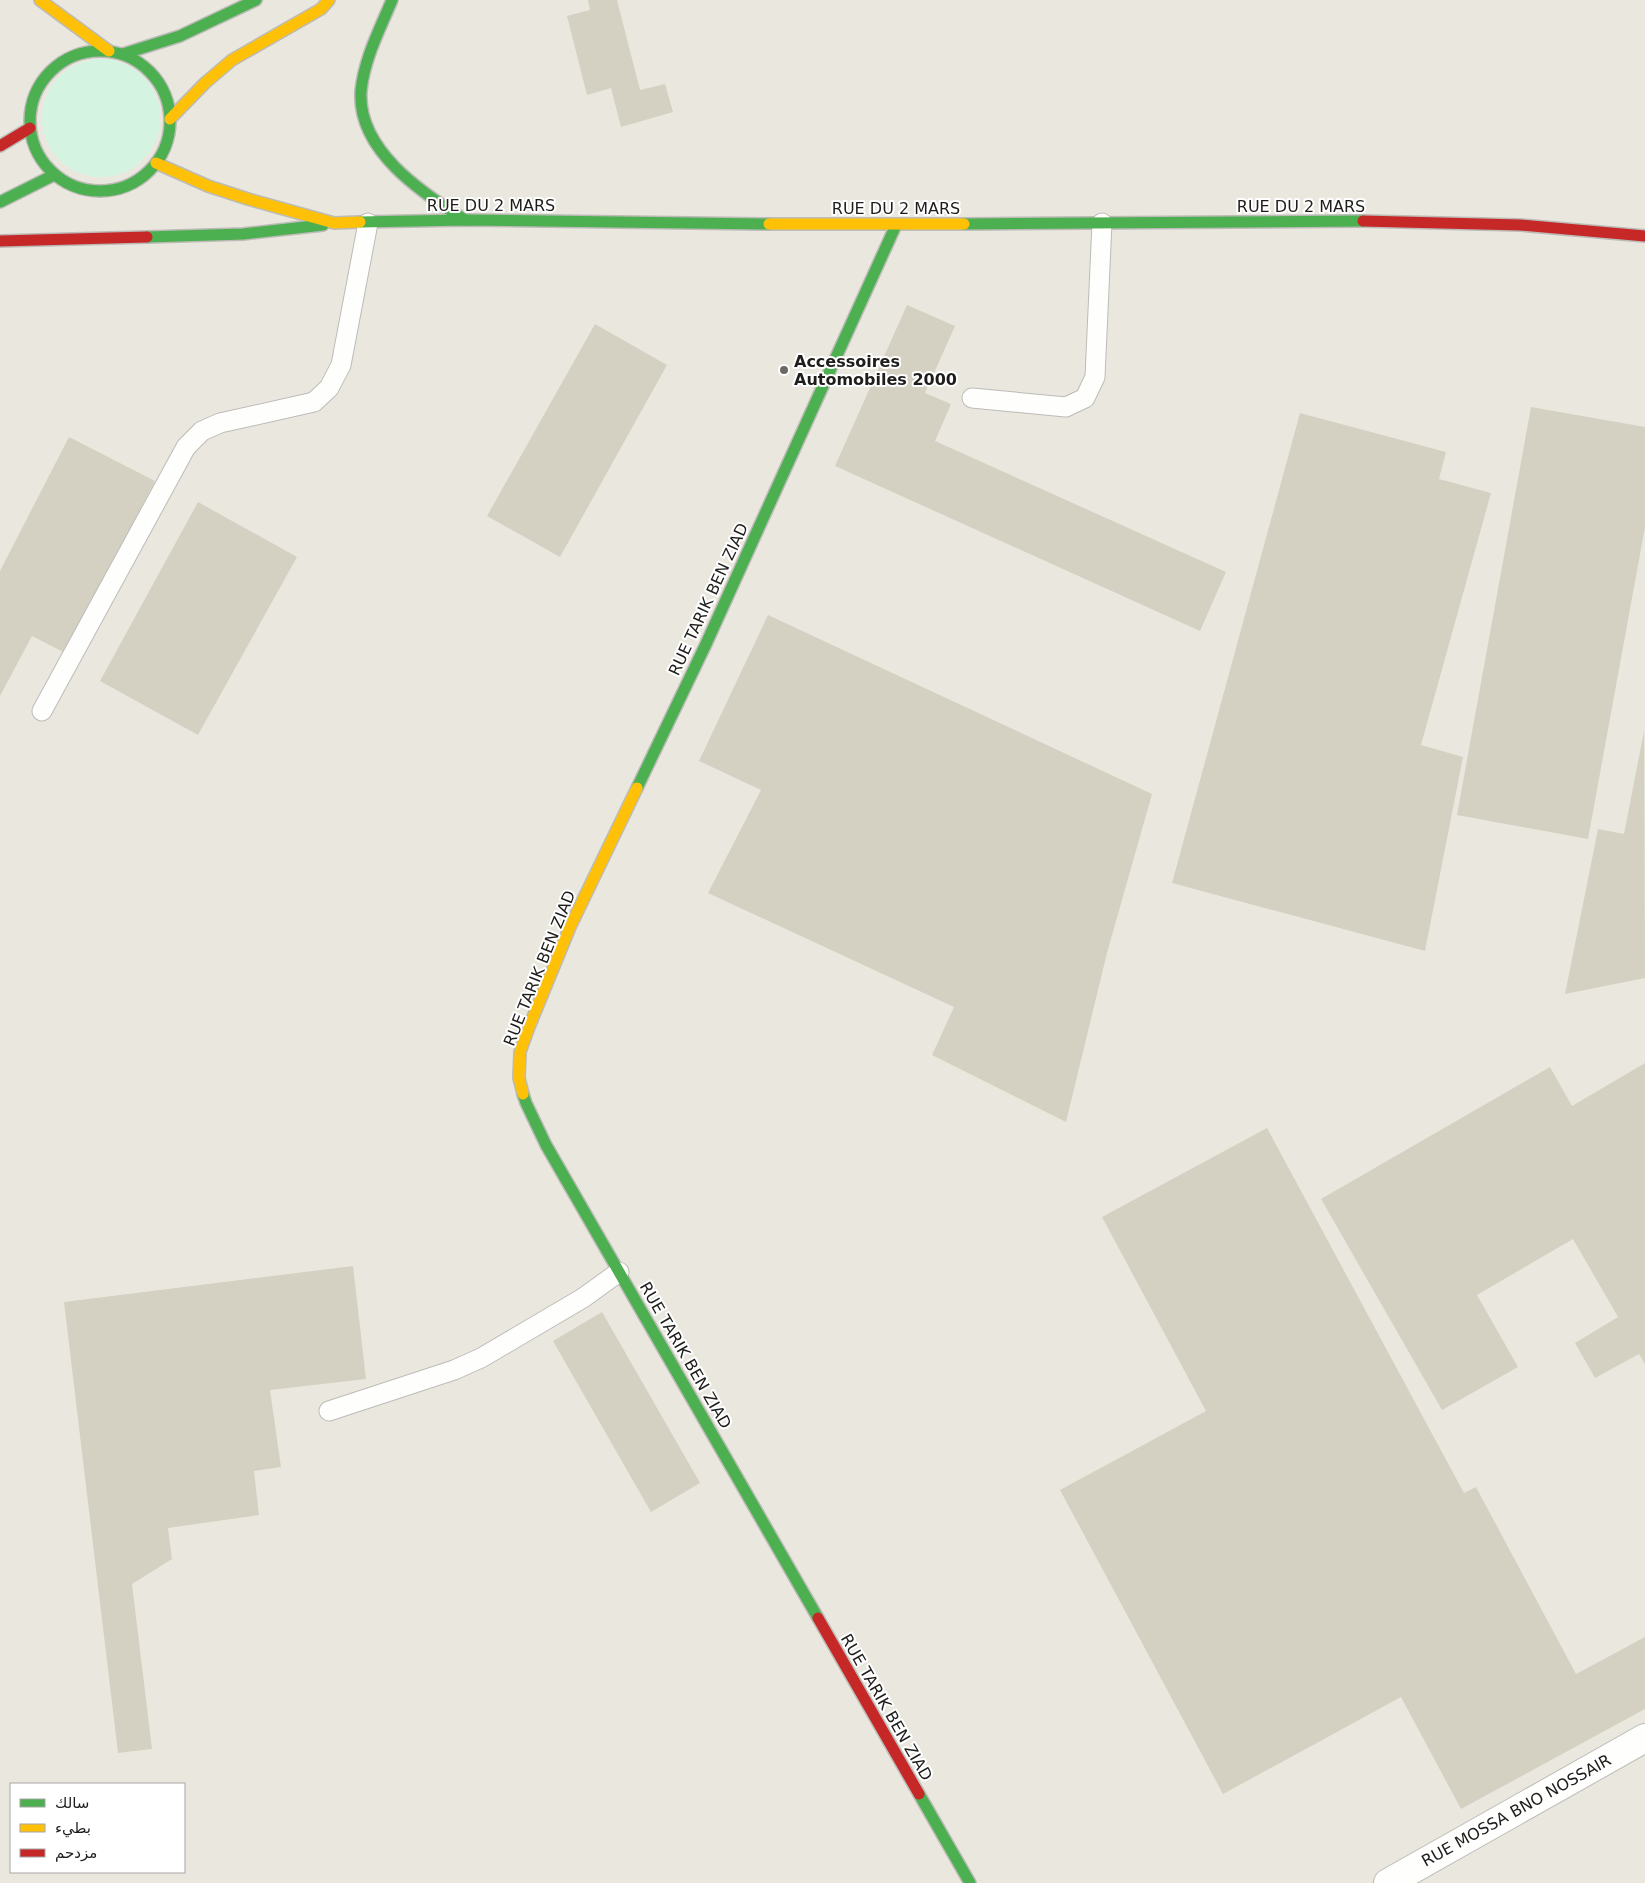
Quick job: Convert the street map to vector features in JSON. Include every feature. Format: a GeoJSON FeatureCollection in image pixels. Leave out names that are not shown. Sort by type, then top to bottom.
{"type":"FeatureCollection","features":[{"type":"Feature","properties":{"kind":"street"},"geometry":{"type":"LineString","coordinates":[[40,0],[109,51]]}},
{"type":"Feature","properties":{"kind":"street"},"geometry":{"type":"LineString","coordinates":[[123,54],[180,36],[256,0]]}},
{"type":"Feature","properties":{"kind":"street"},"geometry":{"type":"LineString","coordinates":[[170,119],[205,83],[232,60],[321,9],[329,0]]}},
{"type":"Feature","properties":{"kind":"street"},"geometry":{"type":"LineString","coordinates":[[392,0],[373,43],[363,80],[361,102],[369,130],[385,155],[412,184],[465,220]]}},
{"type":"Feature","properties":{"kind":"street"},"geometry":{"type":"LineString","coordinates":[[109,51],[123,54],[142,64],[157,79],[167,98],[170,119],[169,135],[164,150],[156,163],[135,182],[108,191],[79,188],[54,175],[37,154],[30,128],[32,103],[43,80],[61,62],[84,52],[109,51]]}},
{"type":"Feature","properties":{"kind":"street"},"geometry":{"type":"LineString","coordinates":[[0,146],[30,128]]}},
{"type":"Feature","properties":{"kind":"street","name":"RUE DU 2 MARS"},"geometry":{"type":"LineString","coordinates":[[156,163],[208,186],[248,200],[334,223],[465,220],[896,225],[1352,222],[1520,225],[1645,236]]}},
{"type":"Feature","properties":{"kind":"street"},"geometry":{"type":"LineString","coordinates":[[0,202],[54,175]]}},
{"type":"Feature","properties":{"kind":"street"},"geometry":{"type":"LineString","coordinates":[[0,241],[243,234],[274,232],[334,223]]}},
{"type":"Feature","properties":{"kind":"street","name":"RUE TARIK BEN ZIAD"},"geometry":{"type":"LineString","coordinates":[[896,225],[706,644],[570,927],[520,1052],[519,1078],[526,1103],[546,1145],[970,1883]]}},
{"type":"Feature","properties":{"kind":"street","name":"RUE MOSSA BNO NOSSAIR"},"geometry":{"type":"LineString","coordinates":[[1388,1883],[1645,1738]]}},
{"type":"Feature","properties":{"kind":"lane"},"geometry":{"type":"LineString","coordinates":[[42,711],[186,446],[202,431],[220,423],[314,402],[329,388],[341,366],[368,223]]}},
{"type":"Feature","properties":{"kind":"lane"},"geometry":{"type":"LineString","coordinates":[[972,398],[1066,407],[1085,398],[1095,377],[1102,223]]}},
{"type":"Feature","properties":{"kind":"lane"},"geometry":{"type":"LineString","coordinates":[[329,1411],[454,1370],[481,1358],[583,1298],[619,1272]]}},
{"type":"Feature","properties":{"kind":"shaded area"},"geometry":{"type":"Polygon","coordinates":[[[0,0],[1645,0],[1645,1883],[0,1883],[0,0]]]}},
{"type":"Feature","properties":{"kind":"green space"},"geometry":{"type":"Polygon","coordinates":[[[101,59],[124,63],[143,76],[156,95],[160,118],[156,141],[143,160],[124,173],[101,177],[78,173],[59,160],[46,141],[42,118],[46,95],[59,76],[78,63],[101,59]]]}},
{"type":"Feature","properties":{"kind":"building"},"geometry":{"type":"Polygon","coordinates":[[[588,0],[617,0],[640,90],[665,84],[673,112],[621,127],[611,88],[587,95],[567,16],[590,10],[588,0]]]}},
{"type":"Feature","properties":{"kind":"building"},"geometry":{"type":"Polygon","coordinates":[[[907,305],[955,326],[925,393],[951,404],[935,441],[1226,572],[1200,631],[835,466],[907,305]]]}},
{"type":"Feature","properties":{"kind":"building"},"geometry":{"type":"Polygon","coordinates":[[[595,324],[667,365],[560,557],[487,516],[595,324]]]}},
{"type":"Feature","properties":{"kind":"building"},"geometry":{"type":"Polygon","coordinates":[[[1531,407],[1645,427],[1645,527],[1588,839],[1457,815],[1531,407]]]}},
{"type":"Feature","properties":{"kind":"building"},"geometry":{"type":"Polygon","coordinates":[[[1300,413],[1446,452],[1439,479],[1491,493],[1421,745],[1463,757],[1425,951],[1172,883],[1300,413]]]}},
{"type":"Feature","properties":{"kind":"building"},"geometry":{"type":"Polygon","coordinates":[[[69,437],[155,481],[65,653],[32,636],[0,696],[0,571],[69,437]]]}},
{"type":"Feature","properties":{"kind":"building"},"geometry":{"type":"Polygon","coordinates":[[[198,502],[297,557],[198,735],[100,681],[198,502]]]}},
{"type":"Feature","properties":{"kind":"building"},"geometry":{"type":"Polygon","coordinates":[[[768,615],[1152,794],[1107,953],[1066,1122],[932,1055],[954,1007],[708,893],[761,790],[699,761],[768,615]]]}},
{"type":"Feature","properties":{"kind":"building"},"geometry":{"type":"Polygon","coordinates":[[[1644,731],[1645,978],[1565,994],[1598,829],[1624,834],[1644,731]]]}},
{"type":"Feature","properties":{"kind":"building"},"geometry":{"type":"Polygon","coordinates":[[[1645,1063],[1645,1364],[1639,1354],[1595,1378],[1575,1343],[1618,1317],[1573,1239],[1477,1295],[1518,1367],[1442,1410],[1321,1199],[1550,1067],[1572,1106],[1645,1063]]]}},
{"type":"Feature","properties":{"kind":"building"},"geometry":{"type":"Polygon","coordinates":[[[1267,1128],[1464,1493],[1476,1487],[1576,1674],[1645,1637],[1645,1709],[1461,1809],[1401,1697],[1223,1794],[1060,1490],[1206,1411],[1102,1217],[1267,1128]]]}},
{"type":"Feature","properties":{"kind":"building"},"geometry":{"type":"Polygon","coordinates":[[[353,1266],[366,1379],[270,1390],[281,1467],[254,1471],[259,1515],[168,1528],[172,1559],[132,1584],[152,1749],[118,1753],[64,1302],[353,1266]]]}},
{"type":"Feature","properties":{"kind":"building"},"geometry":{"type":"Polygon","coordinates":[[[602,1312],[700,1483],[651,1512],[553,1341],[602,1312]]]}},
{"type":"Feature","properties":{"kind":"traffic: fast"},"geometry":{"type":"LineString","coordinates":[[123,54],[180,36],[256,0]]}},
{"type":"Feature","properties":{"kind":"traffic: fast"},"geometry":{"type":"LineString","coordinates":[[392,0],[365,67],[361,91],[363,112],[370,132],[381,151],[395,168],[430,197],[465,220]]}},
{"type":"Feature","properties":{"kind":"traffic: fast"},"geometry":{"type":"LineString","coordinates":[[100,51],[127,57],[139,63],[149,72],[158,82],[164,94],[170,121],[164,148],[158,160],[149,170],[139,179],[127,185],[100,191],[73,185],[61,179],[51,170],[42,160],[36,148],[30,121],[36,94],[42,82],[51,72],[61,63],[73,57],[100,51]]}},
{"type":"Feature","properties":{"kind":"traffic: fast"},"geometry":{"type":"LineString","coordinates":[[0,202],[54,175]]}},
{"type":"Feature","properties":{"kind":"traffic: fast"},"geometry":{"type":"LineString","coordinates":[[360,222],[465,220],[769,224]]}},
{"type":"Feature","properties":{"kind":"traffic: fast"},"geometry":{"type":"LineString","coordinates":[[964,224],[1363,221]]}},
{"type":"Feature","properties":{"kind":"traffic: fast"},"geometry":{"type":"LineString","coordinates":[[147,237],[243,234],[323,225]]}},
{"type":"Feature","properties":{"kind":"traffic: fast"},"geometry":{"type":"LineString","coordinates":[[637,788],[706,644],[896,225]]}},
{"type":"Feature","properties":{"kind":"traffic: fast"},"geometry":{"type":"LineString","coordinates":[[523,1094],[546,1145],[818,1618]]}},
{"type":"Feature","properties":{"kind":"traffic: fast"},"geometry":{"type":"LineString","coordinates":[[919,1794],[970,1883]]}},
{"type":"Feature","properties":{"kind":"traffic: slow"},"geometry":{"type":"LineString","coordinates":[[40,0],[109,51]]}},
{"type":"Feature","properties":{"kind":"traffic: slow"},"geometry":{"type":"LineString","coordinates":[[170,119],[205,83],[232,60],[321,9],[329,0]]}},
{"type":"Feature","properties":{"kind":"traffic: slow"},"geometry":{"type":"LineString","coordinates":[[156,163],[208,186],[248,199],[334,223],[360,222]]}},
{"type":"Feature","properties":{"kind":"traffic: slow"},"geometry":{"type":"LineString","coordinates":[[769,224],[964,224]]}},
{"type":"Feature","properties":{"kind":"traffic: slow"},"geometry":{"type":"LineString","coordinates":[[523,1094],[519,1078],[520,1052],[529,1027],[570,927],[637,788]]}},
{"type":"Feature","properties":{"kind":"traffic: jam"},"geometry":{"type":"LineString","coordinates":[[0,146],[30,128]]}},
{"type":"Feature","properties":{"kind":"traffic: jam"},"geometry":{"type":"LineString","coordinates":[[1363,221],[1520,225],[1645,236]]}},
{"type":"Feature","properties":{"kind":"traffic: jam"},"geometry":{"type":"LineString","coordinates":[[0,241],[147,237]]}},
{"type":"Feature","properties":{"kind":"traffic: jam"},"geometry":{"type":"LineString","coordinates":[[818,1618],[919,1794]]}},
{"type":"Feature","properties":{"kind":"place","name":"Accessoires Automobiles 2000"},"geometry":{"type":"Point","coordinates":[784,370]}}]}
